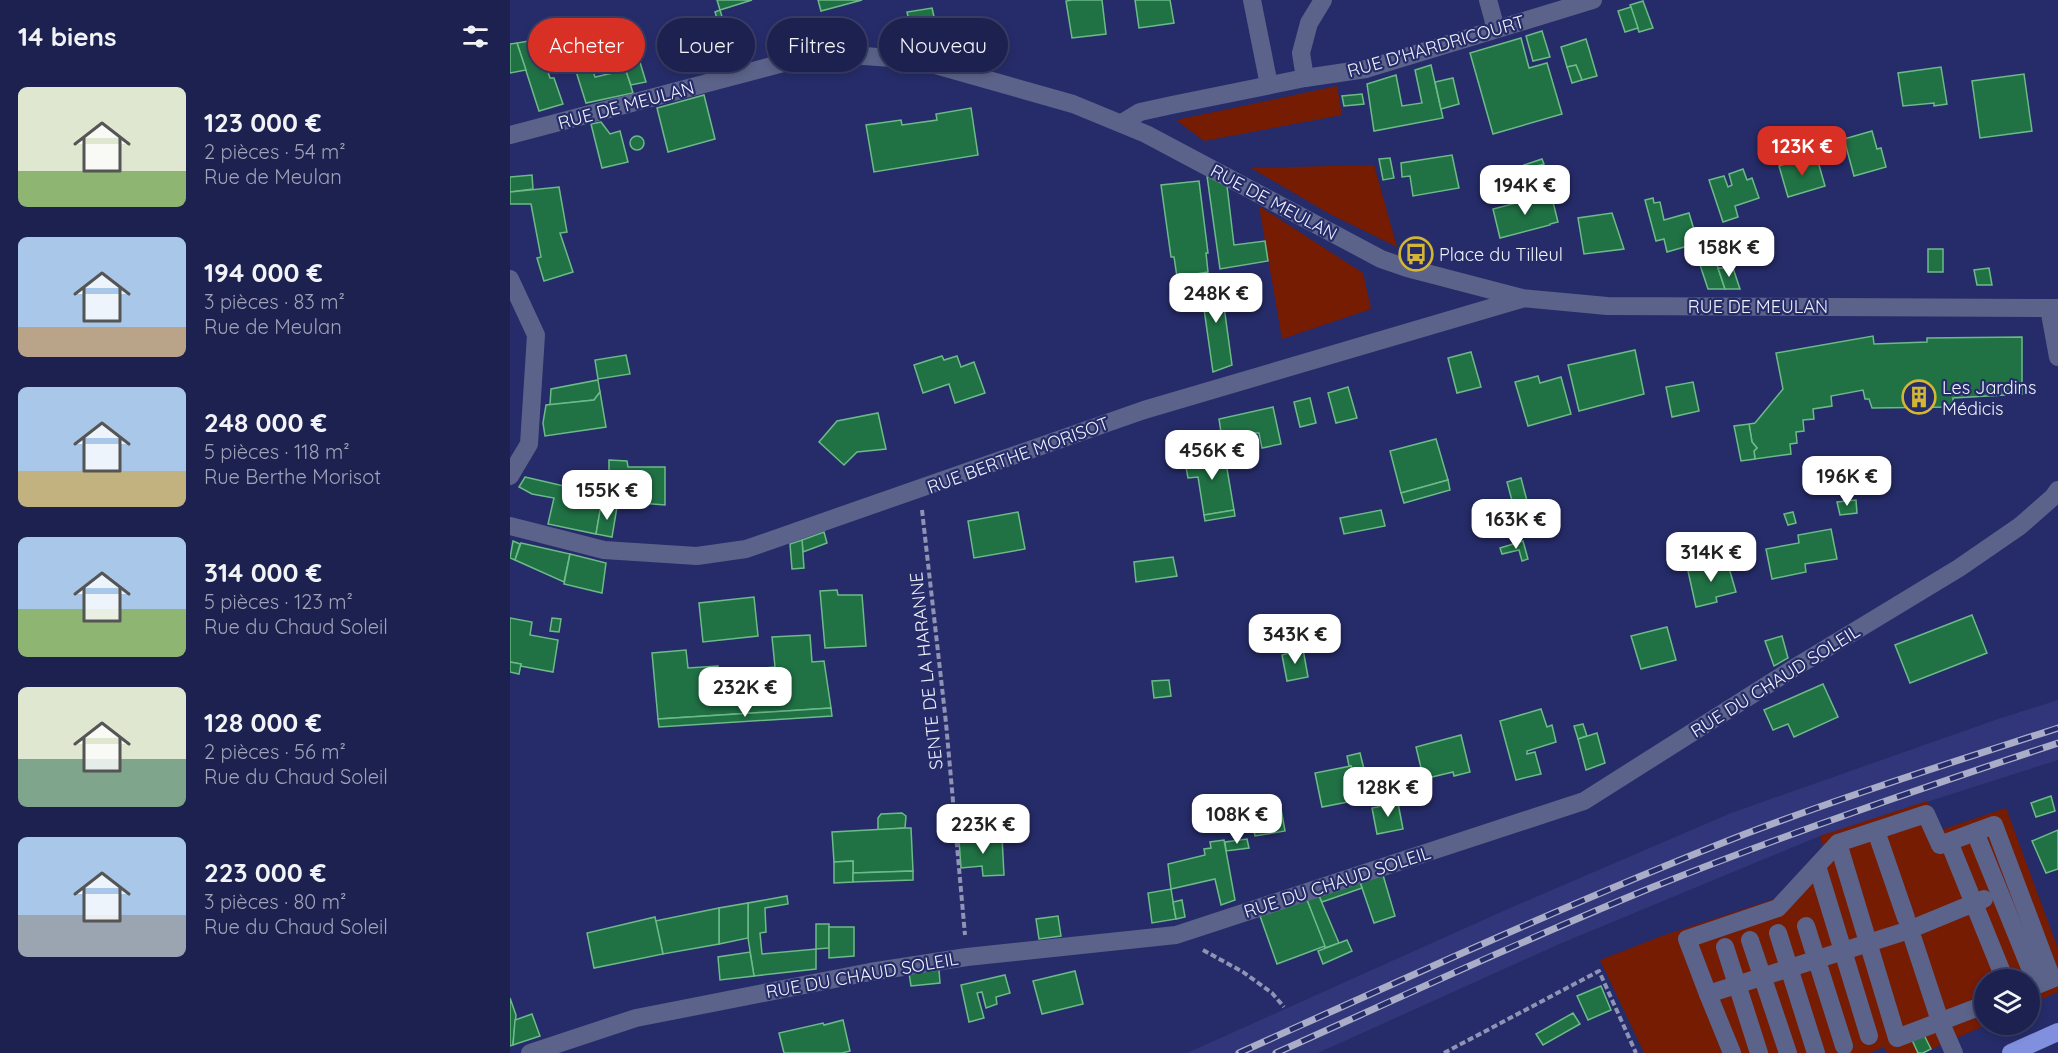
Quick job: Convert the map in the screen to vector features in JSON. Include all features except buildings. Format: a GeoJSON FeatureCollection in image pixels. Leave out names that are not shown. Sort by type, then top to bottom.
{"type":"FeatureCollection","features":[{"type":"Feature","properties":{"kind":"main road"},"geometry":{"type":"LineString","coordinates":[[2011,1053],[2058,1032]]}},
{"type":"Feature","properties":{"kind":"street"},"geometry":{"type":"LineString","coordinates":[[1252,0],[1269,85]]}},
{"type":"Feature","properties":{"kind":"street"},"geometry":{"type":"LineString","coordinates":[[1305,78],[1301,53],[1309,23],[1323,0]]}},
{"type":"Feature","properties":{"kind":"street"},"geometry":{"type":"LineString","coordinates":[[1488,0],[1496,29]]}},
{"type":"Feature","properties":{"kind":"street","name":"RUE D'HARDRICOURT"},"geometry":{"type":"LineString","coordinates":[[1122,123],[1140,112],[1305,78],[1366,69],[1593,0]]}},
{"type":"Feature","properties":{"kind":"street","name":"RUE DE MEULAN"},"geometry":{"type":"LineString","coordinates":[[510,135],[810,56],[837,54],[918,60],[1073,104],[1122,123],[1381,259],[1522,298],[1607,306],[2054,308]]}},
{"type":"Feature","properties":{"kind":"street"},"geometry":{"type":"LineString","coordinates":[[1146,134],[1172,105]]}},
{"type":"Feature","properties":{"kind":"street"},"geometry":{"type":"LineString","coordinates":[[510,279],[536,335],[529,444],[510,476]]}},
{"type":"Feature","properties":{"kind":"street","name":"RUE BERTHE MORISOT"},"geometry":{"type":"LineString","coordinates":[[510,526],[604,550],[697,556],[746,549],[1144,410],[1522,298]]}},
{"type":"Feature","properties":{"kind":"street"},"geometry":{"type":"LineString","coordinates":[[2054,308],[2058,357]]}},
{"type":"Feature","properties":{"kind":"street","name":"RUE DU CHAUD SOLEIL"},"geometry":{"type":"LineString","coordinates":[[530,1053],[636,1018],[870,972],[967,957],[1176,935],[1584,801],[1794,668],[1959,568],[2020,526],[2058,490]]}},
{"type":"Feature","properties":{"kind":"street"},"geometry":{"type":"LineString","coordinates":[[1732,1053],[1687,939],[1778,908],[1838,843],[1926,814],[1940,845],[1994,825],[2052,979],[2040,984]]}},
{"type":"Feature","properties":{"kind":"street"},"geometry":{"type":"LineString","coordinates":[[1876,831],[1940,1022],[1954,1053]]}},
{"type":"Feature","properties":{"kind":"street"},"geometry":{"type":"LineString","coordinates":[[1975,832],[2000,893],[2027,969]]}},
{"type":"Feature","properties":{"kind":"street"},"geometry":{"type":"LineString","coordinates":[[1949,842],[2001,969]]}},
{"type":"Feature","properties":{"kind":"street"},"geometry":{"type":"LineString","coordinates":[[1838,843],[1897,1038],[1974,1009]]}},
{"type":"Feature","properties":{"kind":"street"},"geometry":{"type":"LineString","coordinates":[[1817,866],[1869,1036]]}},
{"type":"Feature","properties":{"kind":"street"},"geometry":{"type":"LineString","coordinates":[[1708,994],[1909,929],[2017,886]]}},
{"type":"Feature","properties":{"kind":"street"},"geometry":{"type":"LineString","coordinates":[[1806,926],[1816,959],[1835,1050],[1893,1027]]}},
{"type":"Feature","properties":{"kind":"street"},"geometry":{"type":"LineString","coordinates":[[1778,933],[1816,1053]]}},
{"type":"Feature","properties":{"kind":"street"},"geometry":{"type":"LineString","coordinates":[[1750,940],[1788,1053]]}},
{"type":"Feature","properties":{"kind":"street"},"geometry":{"type":"LineString","coordinates":[[1725,947],[1759,1053]]}},
{"type":"Feature","properties":{"kind":"path","name":"SENTE DE LA HARANNE"},"geometry":{"type":"LineString","coordinates":[[919,490],[946,723],[967,957]]}},
{"type":"Feature","properties":{"kind":"path"},"geometry":{"type":"LineString","coordinates":[[1176,935],[1243,972],[1272,993],[1284,1007]]}},
{"type":"Feature","properties":{"kind":"path"},"geometry":{"type":"LineString","coordinates":[[1444,1053],[1599,971],[1636,1053]]}},
{"type":"Feature","properties":{"kind":"shaded area"},"geometry":{"type":"Polygon","coordinates":[[[1337,86],[1342,115],[1204,141],[1176,120],[1337,86]]]}},
{"type":"Feature","properties":{"kind":"shaded area"},"geometry":{"type":"Polygon","coordinates":[[[1374,165],[1397,247],[1328,213],[1251,168],[1374,165]]]}},
{"type":"Feature","properties":{"kind":"shaded area"},"geometry":{"type":"Polygon","coordinates":[[[1259,206],[1363,273],[1371,309],[1282,339],[1259,206]]]}},
{"type":"Feature","properties":{"kind":"shaded area"},"geometry":{"type":"Polygon","coordinates":[[[2058,700],[2058,760],[1820,836],[1557,945],[1318,1053],[1187,1053],[1510,908],[1731,813],[2058,700]]]}},
{"type":"Feature","properties":{"kind":"shaded area"},"geometry":{"type":"Polygon","coordinates":[[[1927,801],[1941,830],[2006,808],[2058,949],[2058,992],[2040,1000],[2040,969],[1974,969],[1974,1030],[1923,1053],[1887,1053],[1884,1047],[1870,1053],[1644,1053],[1600,960],[1662,936],[1777,898],[1824,850],[1820,836],[1927,801]]]}},
{"type":"Feature","properties":{"kind":"railway"},"geometry":{"type":"LineString","coordinates":[[1239,1053],[1554,913],[1745,834],[1862,792],[2058,728]]}},
{"type":"Feature","properties":{"kind":"railway"},"geometry":{"type":"LineString","coordinates":[[1276,1053],[1653,887],[1854,812],[2058,743]]}},
{"type":"Feature","properties":{"kind":"place","name":"Place du Tilleul"},"geometry":{"type":"Point","coordinates":[1416,254]}},
{"type":"Feature","properties":{"kind":"place","name":"Les Jardins Médicis"},"geometry":{"type":"Point","coordinates":[1919,397]}}]}
